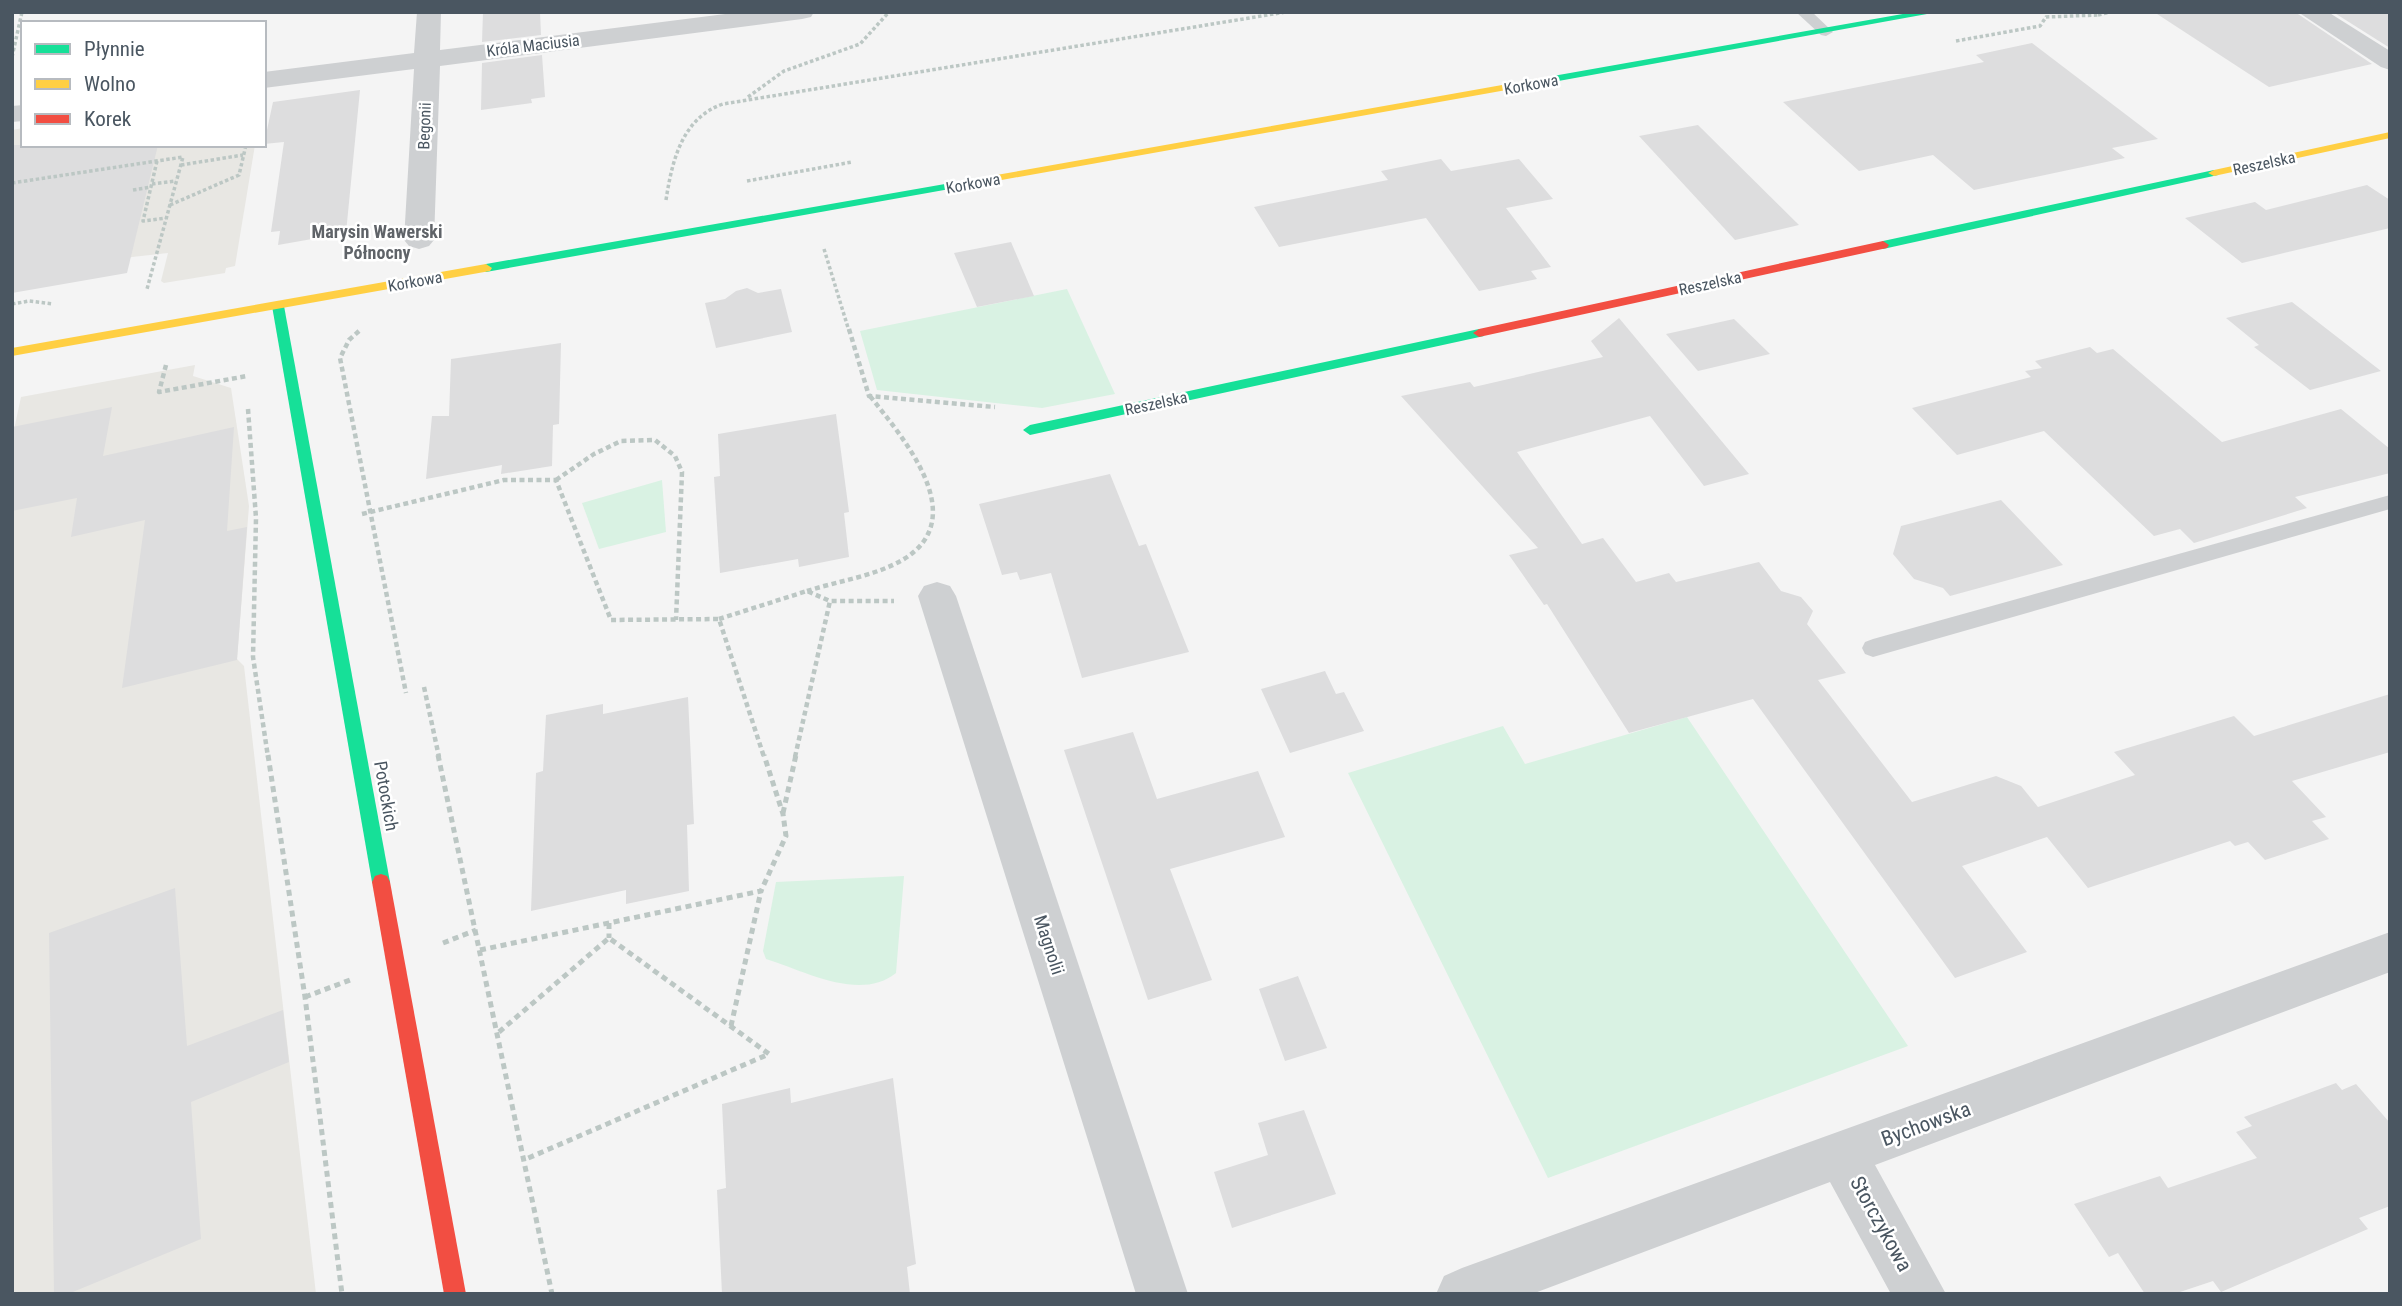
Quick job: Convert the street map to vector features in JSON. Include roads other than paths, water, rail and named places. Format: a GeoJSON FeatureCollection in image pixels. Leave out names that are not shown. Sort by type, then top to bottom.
{"type":"FeatureCollection","features":[{"type":"Feature","properties":{"kind":"street","name":"Begonii"},"geometry":{"type":"LineString","coordinates":[[419,240],[429,12]]}},
{"type":"Feature","properties":{"kind":"street","name":"Króla Maciusia"},"geometry":{"type":"LineString","coordinates":[[266,80],[803,12]]}},
{"type":"Feature","properties":{"kind":"street","name":"Korkowa"},"geometry":{"type":"LineString","coordinates":[[12,352],[1933,12]]}},
{"type":"Feature","properties":{"kind":"street"},"geometry":{"type":"LineString","coordinates":[[2310,12],[2390,62]]}},
{"type":"Feature","properties":{"kind":"street","name":"Reszelska"},"geometry":{"type":"LineString","coordinates":[[1030,430],[2390,135]]}},
{"type":"Feature","properties":{"kind":"street","name":"Potockich"},"geometry":{"type":"LineString","coordinates":[[278,306],[455,1294]]}},
{"type":"Feature","properties":{"kind":"street","name":"Magnolii"},"geometry":{"type":"LineString","coordinates":[[937,596],[1162,1294]]}},
{"type":"Feature","properties":{"kind":"street","name":"Bychowska"},"geometry":{"type":"LineString","coordinates":[[1462,1294],[2390,952]]}},
{"type":"Feature","properties":{"kind":"street","name":"Storczykowa"},"geometry":{"type":"LineString","coordinates":[[1842,1155],[1920,1294]]}},
{"type":"Feature","properties":{"kind":"lane"},"geometry":{"type":"LineString","coordinates":[[1803,12],[1826,32]]}},
{"type":"Feature","properties":{"kind":"lane"},"geometry":{"type":"LineString","coordinates":[[1873,648],[2390,502]]}},
{"type":"Feature","properties":{"kind":"district","name":"Marysin Wawerski Północny"},"geometry":{"type":"Point","coordinates":[377,242]}}]}
